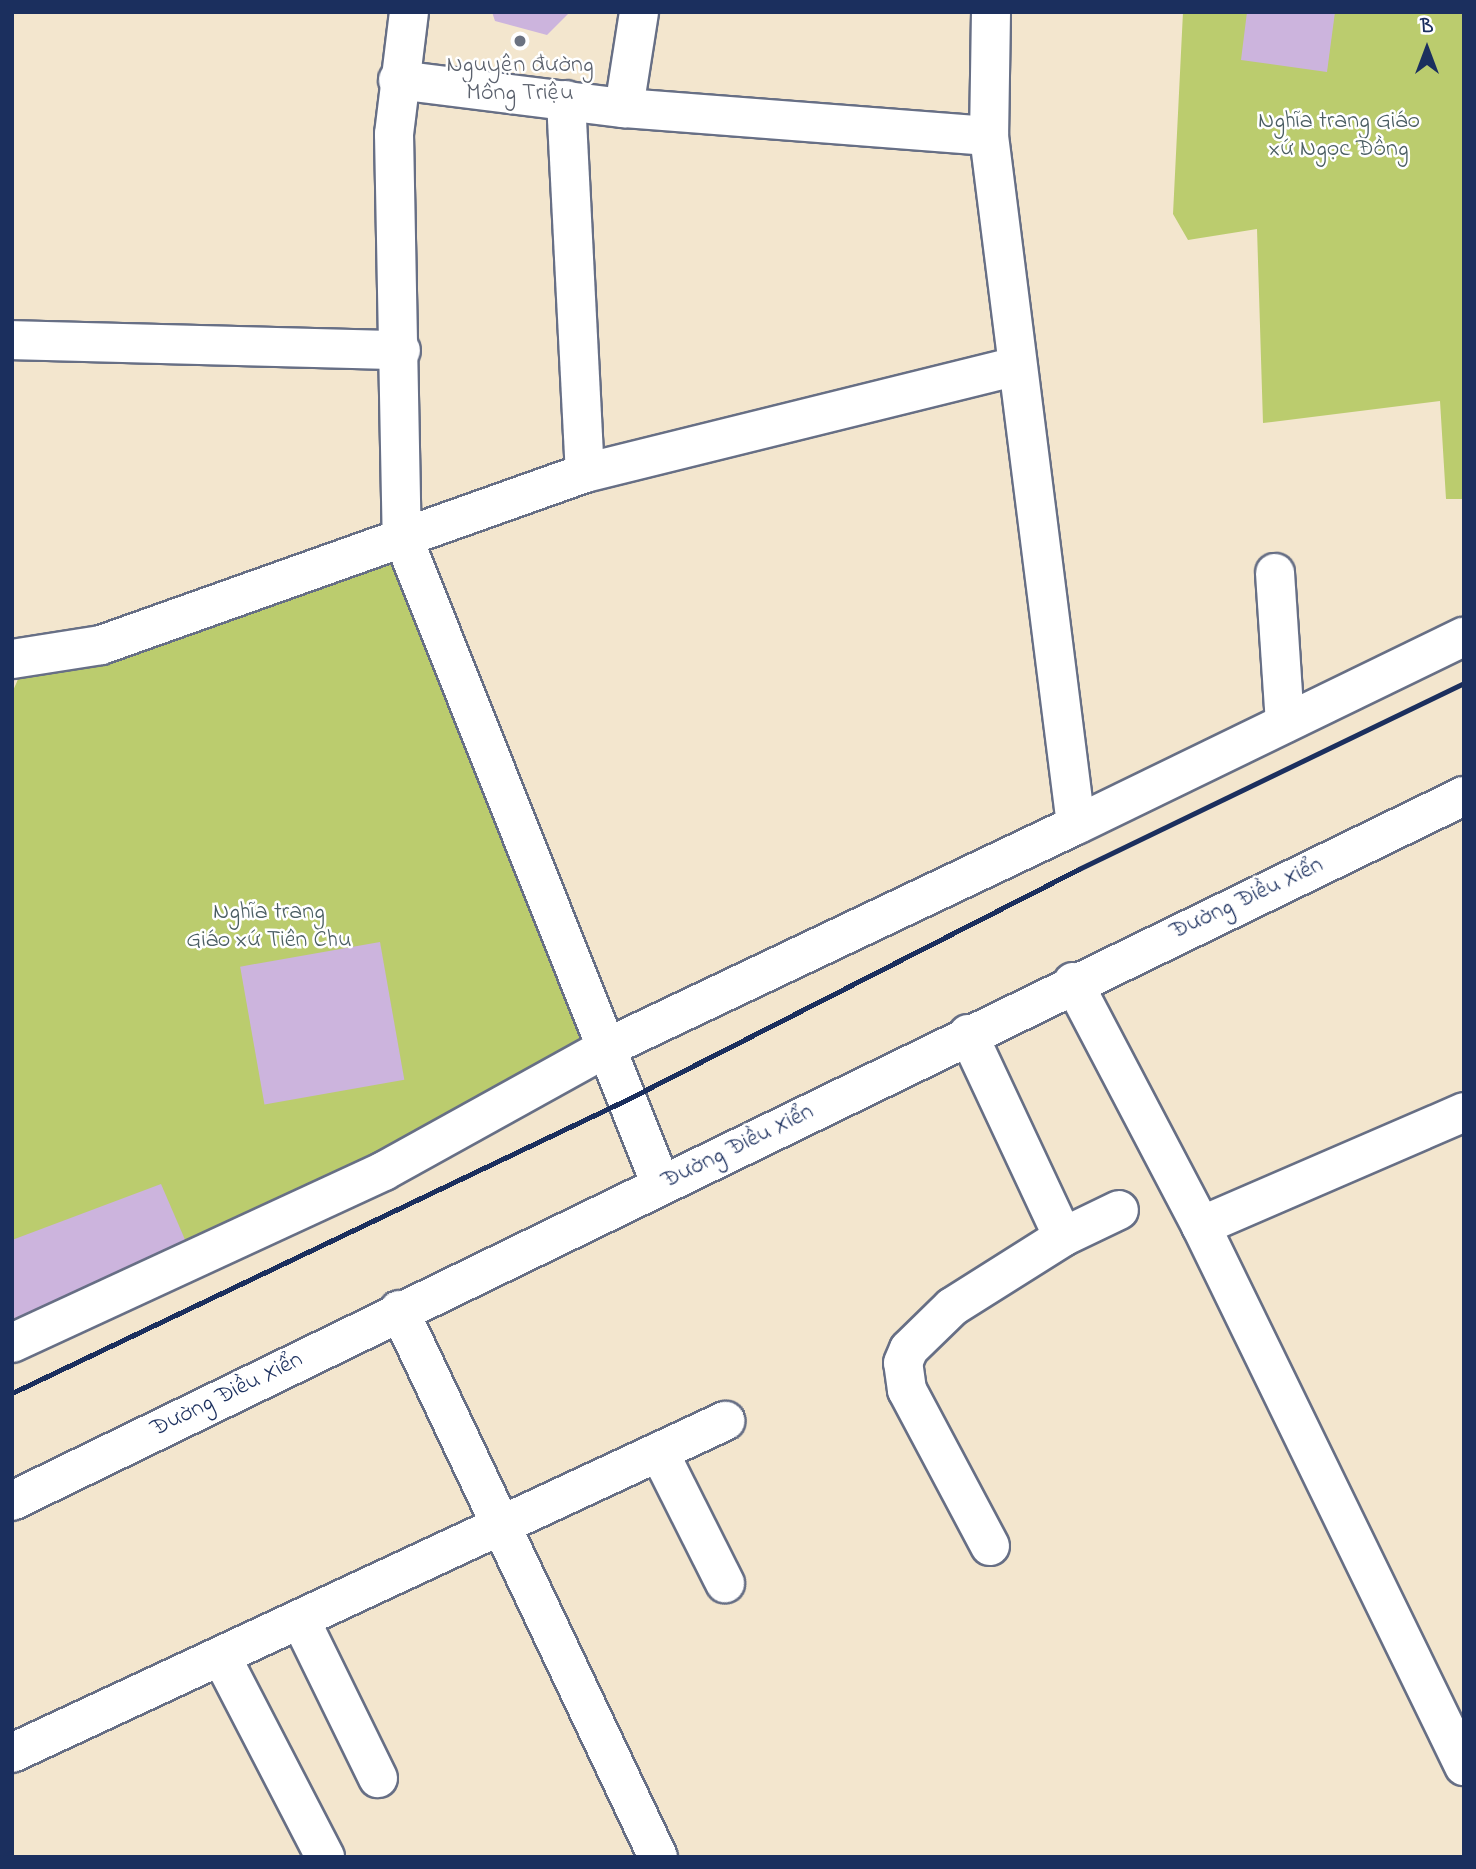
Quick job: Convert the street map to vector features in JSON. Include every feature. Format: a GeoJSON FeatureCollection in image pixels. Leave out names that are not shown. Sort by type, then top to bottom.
{"type":"FeatureCollection","features":[{"type":"Feature","properties":{"kind":"street"},"geometry":{"type":"LineString","coordinates":[[410,12],[398,80],[394,134],[401,350],[402,535],[604,1049],[661,1185]]}},
{"type":"Feature","properties":{"kind":"street"},"geometry":{"type":"LineString","coordinates":[[624,108],[639,12]]}},
{"type":"Feature","properties":{"kind":"street"},"geometry":{"type":"LineString","coordinates":[[991,12],[989,136],[1076,825]]}},
{"type":"Feature","properties":{"kind":"street"},"geometry":{"type":"LineString","coordinates":[[398,80],[624,108],[989,136]]}},
{"type":"Feature","properties":{"kind":"street"},"geometry":{"type":"LineString","coordinates":[[566,100],[584,473]]}},
{"type":"Feature","properties":{"kind":"street"},"geometry":{"type":"LineString","coordinates":[[12,340],[401,350]]}},
{"type":"Feature","properties":{"kind":"street"},"geometry":{"type":"LineString","coordinates":[[13,660],[101,645],[402,535],[584,473],[1017,366]]}},
{"type":"Feature","properties":{"kind":"street"},"geometry":{"type":"LineString","coordinates":[[1275,573],[1285,723]]}},
{"type":"Feature","properties":{"kind":"street"},"geometry":{"type":"LineString","coordinates":[[12,1343],[384,1171],[604,1049],[1464,637]]}},
{"type":"Feature","properties":{"kind":"street","name":"Đường Điều Xiển"},"geometry":{"type":"LineString","coordinates":[[12,1501],[1073,982],[1464,796]]}},
{"type":"Feature","properties":{"kind":"street"},"geometry":{"type":"LineString","coordinates":[[1073,982],[1201,1226],[1464,1766]]}},
{"type":"Feature","properties":{"kind":"street"},"geometry":{"type":"LineString","coordinates":[[968,1034],[1063,1237]]}},
{"type":"Feature","properties":{"kind":"street"},"geometry":{"type":"LineString","coordinates":[[1201,1226],[1464,1112]]}},
{"type":"Feature","properties":{"kind":"street"},"geometry":{"type":"LineString","coordinates":[[990,1546],[907,1390],[903,1363],[909,1349],[952,1307],[1063,1237],[1119,1210]]}},
{"type":"Feature","properties":{"kind":"street"},"geometry":{"type":"LineString","coordinates":[[399,1310],[658,1857]]}},
{"type":"Feature","properties":{"kind":"street"},"geometry":{"type":"LineString","coordinates":[[12,1754],[725,1421]]}},
{"type":"Feature","properties":{"kind":"street"},"geometry":{"type":"LineString","coordinates":[[659,1452],[725,1583]]}},
{"type":"Feature","properties":{"kind":"street"},"geometry":{"type":"LineString","coordinates":[[301,1621],[379,1777]]}},
{"type":"Feature","properties":{"kind":"street"},"geometry":{"type":"LineString","coordinates":[[222,1658],[325,1857]]}},
{"type":"Feature","properties":{"kind":"green space","name":"Nghĩa trang Giáo xứ Ngọc Đồng"},"geometry":{"type":"Polygon","coordinates":[[[1183,12],[1464,12],[1464,499],[1446,499],[1440,401],[1263,423],[1257,229],[1188,240],[1173,214],[1183,12]]]}},
{"type":"Feature","properties":{"kind":"green space","name":"Nghĩa trang Giáo xứ Tiên Chu"},"geometry":{"type":"Polygon","coordinates":[[[395,551],[590,1045],[377,1161],[12,1331],[12,693],[22,670],[395,551]]]}},
{"type":"Feature","properties":{"kind":"building"},"geometry":{"type":"Polygon","coordinates":[[[492,12],[570,12],[547,35],[495,21],[492,12]]]}},
{"type":"Feature","properties":{"kind":"building"},"geometry":{"type":"Polygon","coordinates":[[[1247,12],[1335,12],[1327,72],[1241,60],[1247,12]]]}},
{"type":"Feature","properties":{"kind":"building"},"geometry":{"type":"Polygon","coordinates":[[[380,942],[404,1080],[264,1105],[240,967],[380,942]]]}},
{"type":"Feature","properties":{"kind":"building"},"geometry":{"type":"Polygon","coordinates":[[[161,1184],[189,1249],[12,1331],[12,1240],[161,1184]]]}},
{"type":"Feature","properties":{"kind":"railway"},"geometry":{"type":"LineString","coordinates":[[12,1393],[624,1101],[1079,869],[1464,683]]}},
{"type":"Feature","properties":{"kind":"place","name":"Nguyện đường Mông Triệu"},"geometry":{"type":"Point","coordinates":[520,41]}}]}
